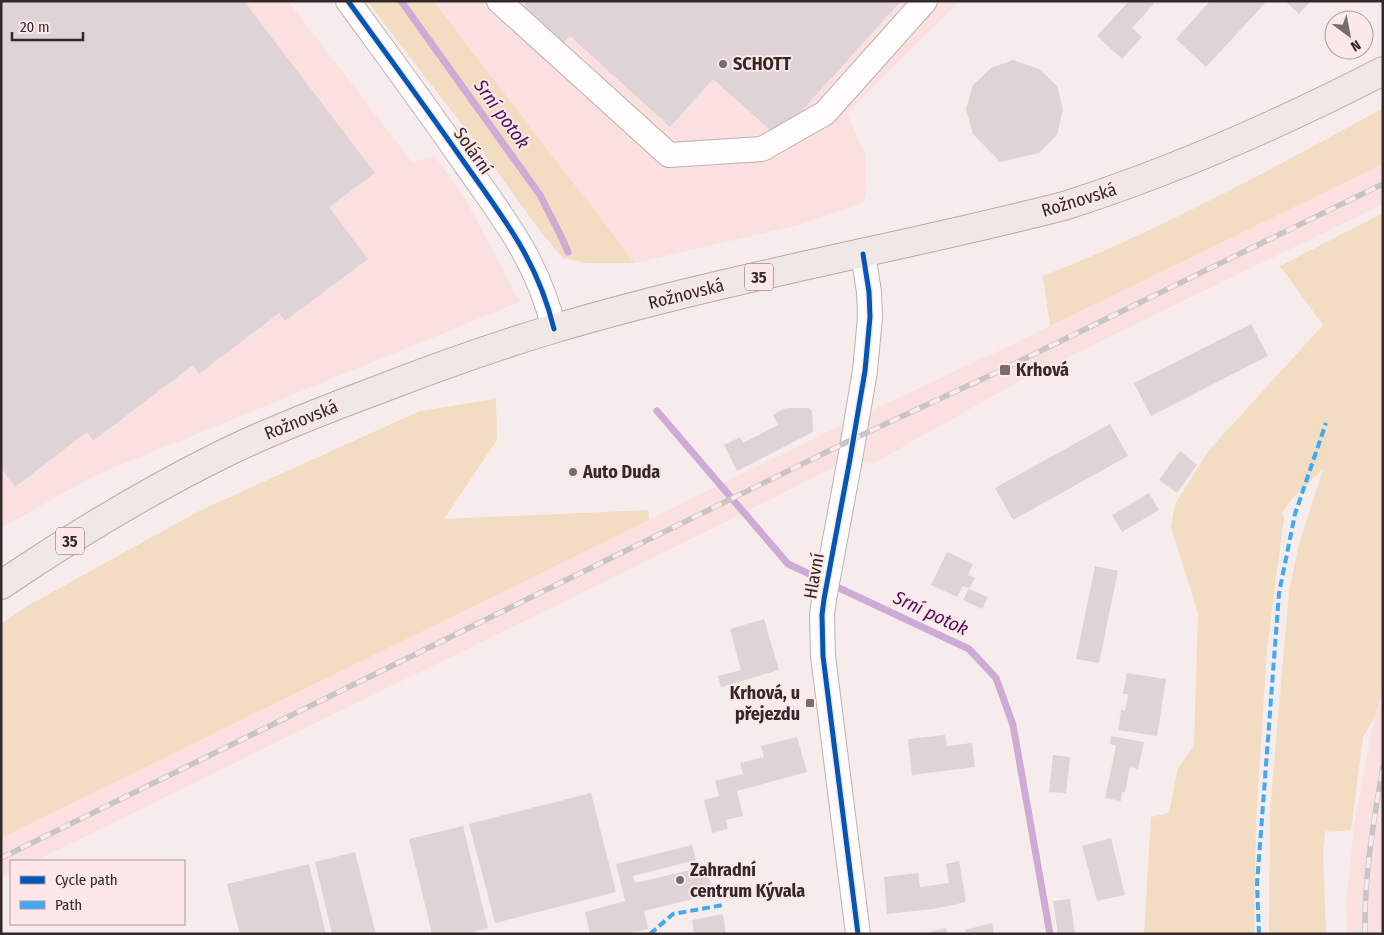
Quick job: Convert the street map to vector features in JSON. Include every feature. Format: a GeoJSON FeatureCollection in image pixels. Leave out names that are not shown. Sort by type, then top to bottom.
{"type":"FeatureCollection","features":[{"type":"Feature","properties":{"kind":"main road","name":"Rožnovská"},"geometry":{"type":"LineString","coordinates":[[1,585],[87,530],[187,472],[274,431],[472,355],[554,328],[717,286],[1057,208],[1113,191],[1286,120],[1383,71]]}},
{"type":"Feature","properties":{"kind":"street","name":"Solární"},"geometry":{"type":"LineString","coordinates":[[348,1],[436,121],[526,252],[545,295],[554,328]]}},
{"type":"Feature","properties":{"kind":"street"},"geometry":{"type":"LineString","coordinates":[[499,1],[669,155],[762,149],[825,113],[925,1]]}},
{"type":"Feature","properties":{"kind":"street","name":"Hlavní"},"geometry":{"type":"LineString","coordinates":[[858,934],[823,656],[822,615],[850,459],[868,343],[869,300],[863,254]]}},
{"type":"Feature","properties":{"kind":"shaded area"},"geometry":{"type":"Polygon","coordinates":[[[1,1],[288,1],[412,162],[435,156],[466,200],[520,302],[96,475],[1,528],[1,1]]]}},
{"type":"Feature","properties":{"kind":"shaded area"},"geometry":{"type":"Polygon","coordinates":[[[367,1],[433,1],[635,263],[587,263],[563,258],[540,231],[486,156],[367,1]]]}},
{"type":"Feature","properties":{"kind":"shaded area"},"geometry":{"type":"Polygon","coordinates":[[[431,1],[960,1],[847,113],[865,155],[866,195],[863,203],[799,225],[635,263],[431,1]]]}},
{"type":"Feature","properties":{"kind":"shaded area"},"geometry":{"type":"Polygon","coordinates":[[[1383,108],[1383,164],[1050,326],[1043,276],[1130,239],[1216,198],[1383,108]]]}},
{"type":"Feature","properties":{"kind":"shaded area"},"geometry":{"type":"Polygon","coordinates":[[[1383,164],[1383,204],[1027,377],[874,463],[850,459],[724,523],[37,860],[10,860],[10,874],[1,878],[1,838],[874,409],[1011,345],[1383,164]]]}},
{"type":"Feature","properties":{"kind":"shaded area"},"geometry":{"type":"Polygon","coordinates":[[[1383,213],[1383,687],[1374,719],[1363,737],[1351,830],[1327,832],[1326,828],[1323,851],[1326,934],[1269,934],[1270,810],[1289,592],[1299,544],[1323,469],[1291,500],[1282,513],[1284,518],[1267,648],[1256,823],[1254,934],[1144,934],[1151,817],[1169,813],[1178,768],[1194,746],[1198,613],[1171,528],[1175,504],[1209,450],[1323,325],[1280,266],[1383,213]]]}},
{"type":"Feature","properties":{"kind":"shaded area"},"geometry":{"type":"Polygon","coordinates":[[[496,399],[497,440],[444,519],[648,510],[649,520],[1,838],[1,624],[29,605],[201,510],[420,411],[496,399]]]}},
{"type":"Feature","properties":{"kind":"shaded area"},"geometry":{"type":"Polygon","coordinates":[[[1383,687],[1383,934],[1347,934],[1346,900],[1355,819],[1374,719],[1383,687]]]}},
{"type":"Feature","properties":{"kind":"building"},"geometry":{"type":"Polygon","coordinates":[[[1,1],[244,1],[375,173],[329,207],[368,259],[285,321],[279,313],[199,374],[193,365],[93,441],[87,432],[15,487],[1,468],[1,1]]]}},
{"type":"Feature","properties":{"kind":"building","name":"SCHOTT"},"geometry":{"type":"Polygon","coordinates":[[[528,1],[901,1],[778,137],[713,79],[670,127],[570,36],[558,49],[517,13],[528,1]]]}},
{"type":"Feature","properties":{"kind":"building"},"geometry":{"type":"Polygon","coordinates":[[[1129,1],[1155,1],[1154,5],[1132,28],[1142,37],[1122,59],[1097,36],[1129,1]]]}},
{"type":"Feature","properties":{"kind":"building"},"geometry":{"type":"Polygon","coordinates":[[[1210,1],[1267,1],[1206,67],[1176,39],[1210,1]]]}},
{"type":"Feature","properties":{"kind":"building"},"geometry":{"type":"Polygon","coordinates":[[[1285,1],[1311,1],[1299,14],[1285,1]]]}},
{"type":"Feature","properties":{"kind":"building"},"geometry":{"type":"Polygon","coordinates":[[[1013,60],[1039,69],[1057,86],[1063,110],[1057,135],[1039,153],[1000,162],[973,134],[966,109],[973,85],[991,68],[1013,60]]]}},
{"type":"Feature","properties":{"kind":"building"},"geometry":{"type":"Polygon","coordinates":[[[1251,324],[1268,356],[1151,416],[1134,383],[1251,324]]]}},
{"type":"Feature","properties":{"kind":"building"},"geometry":{"type":"Polygon","coordinates":[[[788,408],[809,408],[812,411],[813,432],[737,471],[724,445],[740,437],[743,443],[778,425],[773,415],[788,408]]]}},
{"type":"Feature","properties":{"kind":"building"},"geometry":{"type":"Polygon","coordinates":[[[1110,424],[1128,456],[1013,520],[995,488],[1110,424]]]}},
{"type":"Feature","properties":{"kind":"building"},"geometry":{"type":"Polygon","coordinates":[[[1180,451],[1197,465],[1177,493],[1159,480],[1180,451]]]}},
{"type":"Feature","properties":{"kind":"building"},"geometry":{"type":"Polygon","coordinates":[[[1149,493],[1159,510],[1122,532],[1112,515],[1149,493]]]}},
{"type":"Feature","properties":{"kind":"building"},"geometry":{"type":"Polygon","coordinates":[[[947,552],[973,564],[968,575],[975,578],[969,589],[988,597],[982,609],[963,600],[969,588],[963,586],[957,597],[931,585],[947,552]]]}},
{"type":"Feature","properties":{"kind":"building"},"geometry":{"type":"Polygon","coordinates":[[[1095,566],[1118,571],[1099,663],[1076,659],[1095,566]]]}},
{"type":"Feature","properties":{"kind":"building"},"geometry":{"type":"Polygon","coordinates":[[[764,619],[779,670],[721,687],[718,676],[741,670],[730,629],[764,619]]]}},
{"type":"Feature","properties":{"kind":"building"},"geometry":{"type":"Polygon","coordinates":[[[1127,673],[1166,679],[1157,736],[1118,730],[1121,710],[1125,711],[1128,694],[1123,694],[1127,673]]]}},
{"type":"Feature","properties":{"kind":"building"},"geometry":{"type":"Polygon","coordinates":[[[945,735],[947,746],[972,743],[975,767],[912,775],[908,739],[945,735]]]}},
{"type":"Feature","properties":{"kind":"building"},"geometry":{"type":"Polygon","coordinates":[[[1111,736],[1144,742],[1138,769],[1130,767],[1125,792],[1122,792],[1121,801],[1105,798],[1116,746],[1110,744],[1111,736]]]}},
{"type":"Feature","properties":{"kind":"building"},"geometry":{"type":"Polygon","coordinates":[[[797,737],[807,772],[737,791],[743,816],[726,820],[728,829],[712,833],[704,800],[719,796],[715,781],[743,774],[740,763],[764,757],[761,746],[797,737]]]}},
{"type":"Feature","properties":{"kind":"building"},"geometry":{"type":"Polygon","coordinates":[[[1053,755],[1070,757],[1066,793],[1049,792],[1053,755]]]}},
{"type":"Feature","properties":{"kind":"building"},"geometry":{"type":"Polygon","coordinates":[[[591,793],[616,892],[495,923],[469,824],[591,793]]]}},
{"type":"Feature","properties":{"kind":"building"},"geometry":{"type":"Polygon","coordinates":[[[463,826],[488,928],[467,934],[432,934],[409,839],[463,826]]]}},
{"type":"Feature","properties":{"kind":"building"},"geometry":{"type":"Polygon","coordinates":[[[1111,838],[1125,895],[1097,901],[1082,846],[1111,838]]]}},
{"type":"Feature","properties":{"kind":"building","name":"Zahradní centrum Kývala"},"geometry":{"type":"Polygon","coordinates":[[[692,845],[696,860],[633,876],[635,883],[706,865],[713,894],[644,911],[648,929],[626,934],[590,934],[585,912],[625,901],[616,864],[692,845]]]}},
{"type":"Feature","properties":{"kind":"building"},"geometry":{"type":"Polygon","coordinates":[[[355,852],[376,934],[332,934],[315,862],[355,852]]]}},
{"type":"Feature","properties":{"kind":"building"},"geometry":{"type":"Polygon","coordinates":[[[959,861],[966,902],[934,909],[887,914],[884,877],[918,873],[920,887],[949,883],[946,864],[959,861]]]}},
{"type":"Feature","properties":{"kind":"building"},"geometry":{"type":"Polygon","coordinates":[[[309,864],[326,934],[240,934],[227,884],[309,864]]]}},
{"type":"Feature","properties":{"kind":"building"},"geometry":{"type":"Polygon","coordinates":[[[1070,899],[1075,934],[1058,934],[1053,901],[1070,899]]]}},
{"type":"Feature","properties":{"kind":"building"},"geometry":{"type":"Polygon","coordinates":[[[723,914],[726,934],[694,934],[692,920],[723,914]]]}},
{"type":"Feature","properties":{"kind":"building"},"geometry":{"type":"Polygon","coordinates":[[[992,923],[994,934],[966,934],[965,930],[992,923]]]}},
{"type":"Feature","properties":{"kind":"building"},"geometry":{"type":"Polygon","coordinates":[[[946,928],[947,934],[926,934],[926,933],[946,928]]]}},
{"type":"Feature","properties":{"kind":"waterway","name":"Srní potok"},"geometry":{"type":"LineString","coordinates":[[401,1],[540,195],[568,252]]}},
{"type":"Feature","properties":{"kind":"waterway","name":"Srní potok"},"geometry":{"type":"LineString","coordinates":[[657,411],[788,564],[969,649],[996,678],[1013,725],[1050,934]]}},
{"type":"Feature","properties":{"kind":"railway"},"geometry":{"type":"LineString","coordinates":[[1,858],[853,439],[989,376],[1383,184]]}},
{"type":"Feature","properties":{"kind":"railway"},"geometry":{"type":"LineString","coordinates":[[1365,934],[1368,871],[1383,767]]}},
{"type":"Feature","properties":{"kind":"marked path"},"geometry":{"type":"LineString","coordinates":[[1259,934],[1257,884],[1279,593],[1295,514],[1326,423]]}},
{"type":"Feature","properties":{"kind":"marked path"},"geometry":{"type":"LineString","coordinates":[[650,934],[673,914],[723,905]]}},
{"type":"Feature","properties":{"kind":"cycle path"},"geometry":{"type":"LineString","coordinates":[[348,1],[494,204],[519,242],[539,283],[554,329]]}},
{"type":"Feature","properties":{"kind":"cycle path"},"geometry":{"type":"LineString","coordinates":[[858,934],[823,656],[822,615],[865,371],[870,317],[869,292],[863,254]]}},
{"type":"Feature","properties":{"kind":"place","name":"SCHOTT"},"geometry":{"type":"Point","coordinates":[723,64]}},
{"type":"Feature","properties":{"kind":"place","name":"Krhová"},"geometry":{"type":"Point","coordinates":[1005,370]}},
{"type":"Feature","properties":{"kind":"place","name":"Auto Duda"},"geometry":{"type":"Point","coordinates":[573,472]}},
{"type":"Feature","properties":{"kind":"place","name":"Krhová, u přejezdu"},"geometry":{"type":"Point","coordinates":[810,703]}},
{"type":"Feature","properties":{"kind":"place","name":"Zahradní centrum Kývala"},"geometry":{"type":"Point","coordinates":[680,880]}}]}
